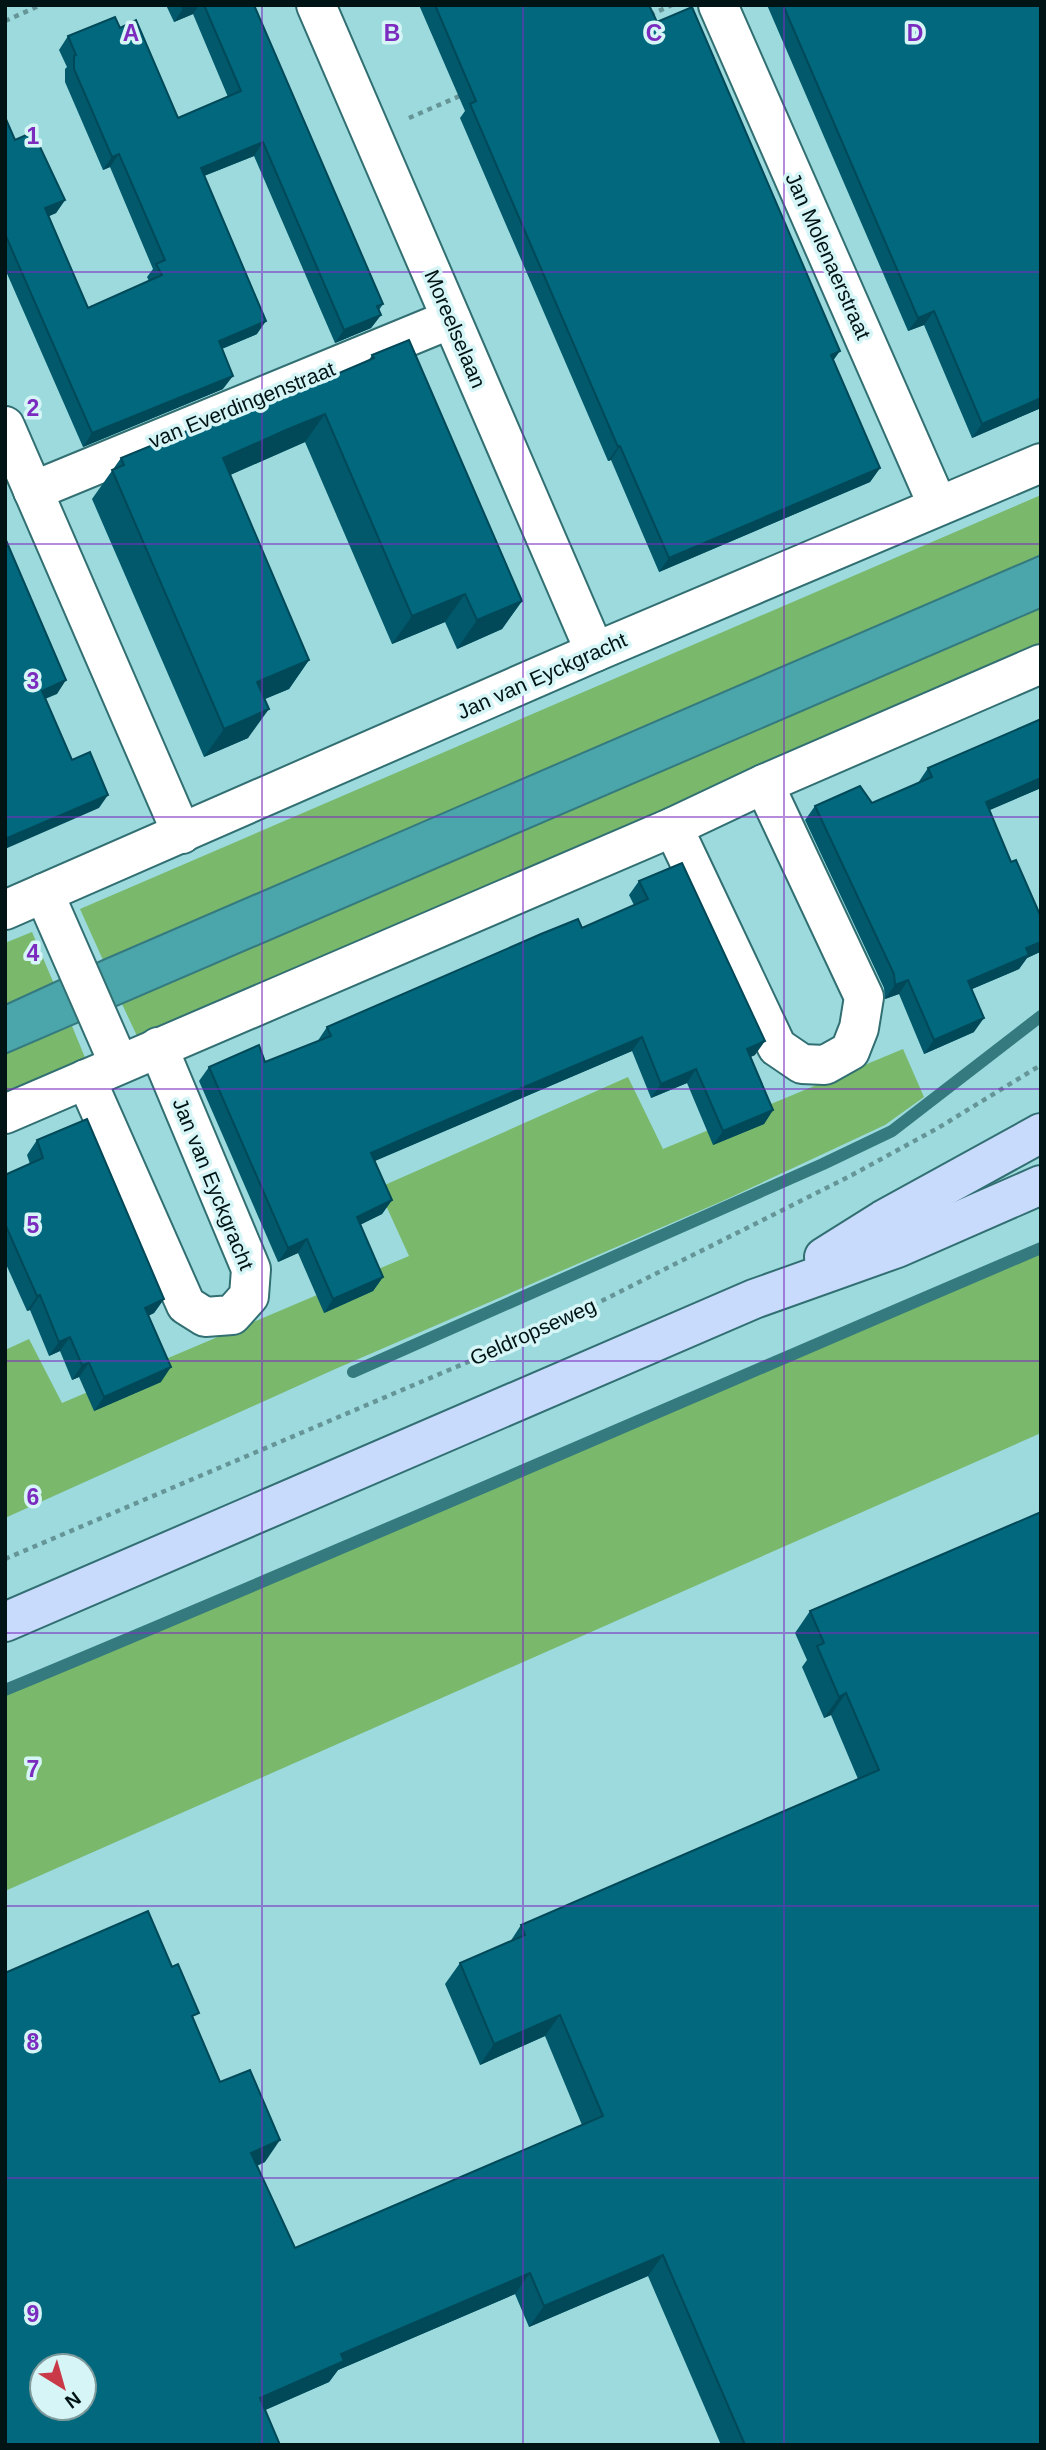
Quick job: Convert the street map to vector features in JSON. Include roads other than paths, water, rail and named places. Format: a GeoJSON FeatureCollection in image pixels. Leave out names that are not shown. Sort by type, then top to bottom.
{"type":"FeatureCollection","features":[{"type":"Feature","properties":{"kind":"main road"},"geometry":{"type":"LineString","coordinates":[[754,1299],[883,1220],[1041,1133]]}},
{"type":"Feature","properties":{"kind":"main road"},"geometry":{"type":"LineString","coordinates":[[5,1622],[754,1299],[897,1248],[1041,1185]]}},
{"type":"Feature","properties":{"kind":"street","name":"Moreelselaan"},"geometry":{"type":"LineString","coordinates":[[316,5],[595,652]]}},
{"type":"Feature","properties":{"kind":"street","name":"Jan Molenaerstraat"},"geometry":{"type":"LineString","coordinates":[[718,5],[938,506]]}},
{"type":"Feature","properties":{"kind":"street","name":"van Everdingenstraat"},"geometry":{"type":"LineString","coordinates":[[33,491],[451,319]]}},
{"type":"Feature","properties":{"kind":"street"},"geometry":{"type":"LineString","coordinates":[[5,426],[182,834]]}},
{"type":"Feature","properties":{"kind":"street","name":"Jan van Eyckgracht"},"geometry":{"type":"LineString","coordinates":[[5,910],[50,906],[182,834],[595,652],[1041,463]]}},
{"type":"Feature","properties":{"kind":"street"},"geometry":{"type":"LineString","coordinates":[[5,1114],[105,1062],[158,1047],[673,827],[764,784],[1041,664]]}},
{"type":"Feature","properties":{"kind":"street"},"geometry":{"type":"LineString","coordinates":[[673,827],[778,1047],[802,1064],[825,1065],[850,1051],[859,1028],[864,997],[764,784]]}},
{"type":"Feature","properties":{"kind":"street","name":"Jan van Eyckgracht"},"geometry":{"type":"LineString","coordinates":[[50,906],[186,1304],[205,1317],[232,1315],[249,1296],[251,1269],[158,1047]]}},
{"type":"Feature","properties":{"kind":"water"},"geometry":{"type":"Polygon","coordinates":[[[1041,555],[1041,608],[5,1054],[5,1005],[103,960],[1041,555]]]}},
{"type":"Feature","properties":{"kind":"waterway"},"geometry":{"type":"LineString","coordinates":[[353,1372],[892,1131],[1041,1016]]}},
{"type":"Feature","properties":{"kind":"waterway"},"geometry":{"type":"LineString","coordinates":[[5,1690],[1041,1248]]}}]}
